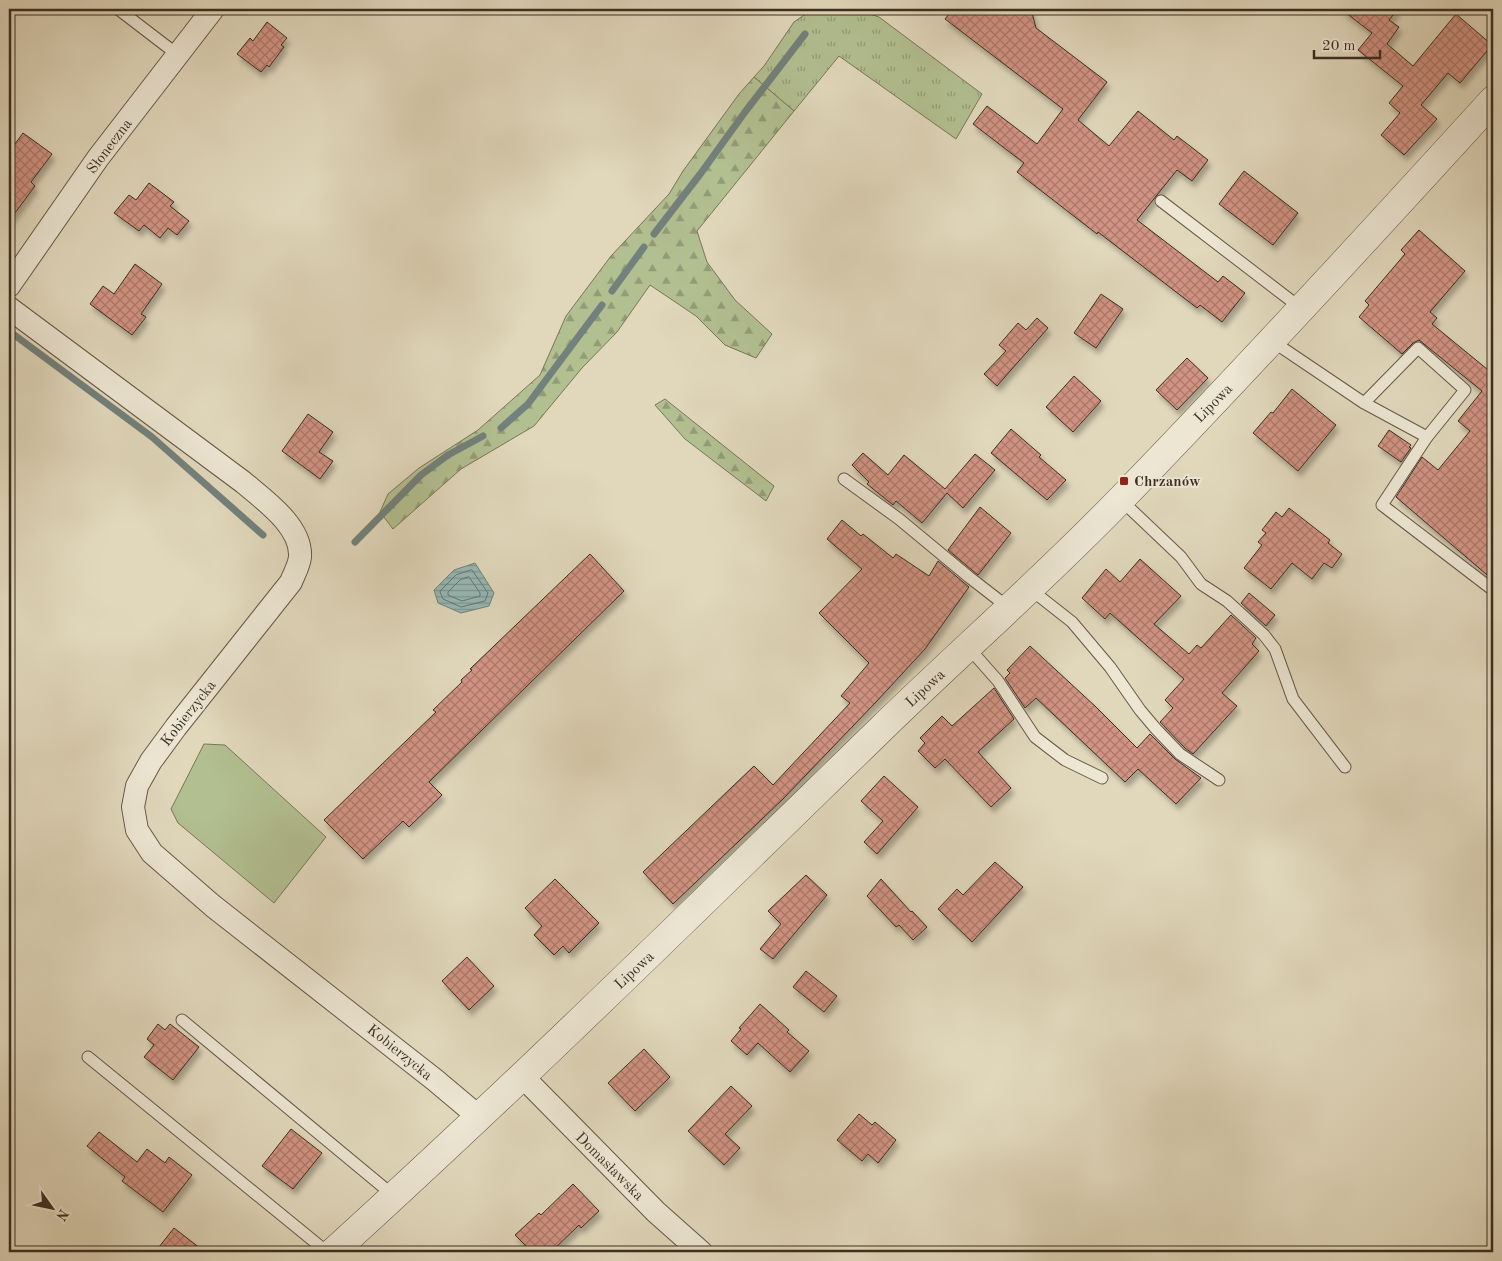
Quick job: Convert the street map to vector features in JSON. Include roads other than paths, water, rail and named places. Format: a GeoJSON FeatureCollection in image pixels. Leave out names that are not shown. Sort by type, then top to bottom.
{"type":"FeatureCollection","features":[{"type":"Feature","properties":{"kind":"street","name":"Słoneczna"},"geometry":{"type":"LineString","coordinates":[[9,286],[98,158],[213,9]]}},
{"type":"Feature","properties":{"kind":"street","name":"Lipowa"},"geometry":{"type":"LineString","coordinates":[[333,1252],[522,1076],[1121,500],[1302,309],[1493,100]]}},
{"type":"Feature","properties":{"kind":"street","name":"Kobierzycka"},"geometry":{"type":"LineString","coordinates":[[9,308],[243,482],[288,524],[294,532],[299,549],[299,563],[291,582],[151,761],[137,786],[133,808],[136,830],[152,853],[213,906],[435,1080],[479,1117]]}},
{"type":"Feature","properties":{"kind":"street","name":"Domasławska"},"geometry":{"type":"LineString","coordinates":[[522,1076],[656,1212],[701,1252]]}},
{"type":"Feature","properties":{"kind":"lane"},"geometry":{"type":"LineString","coordinates":[[118,9],[178,55]]}},
{"type":"Feature","properties":{"kind":"lane"},"geometry":{"type":"LineString","coordinates":[[1161,201],[1302,309]]}},
{"type":"Feature","properties":{"kind":"lane"},"geometry":{"type":"LineString","coordinates":[[1272,341],[1364,403],[1427,437]]}},
{"type":"Feature","properties":{"kind":"lane"},"geometry":{"type":"LineString","coordinates":[[1364,403],[1418,348],[1465,390],[1427,437],[1382,506],[1493,590]]}},
{"type":"Feature","properties":{"kind":"lane"},"geometry":{"type":"LineString","coordinates":[[844,479],[899,519],[1009,608]]}},
{"type":"Feature","properties":{"kind":"lane"},"geometry":{"type":"LineString","coordinates":[[1121,500],[1181,557],[1201,584],[1227,601],[1264,635],[1275,649],[1293,699],[1345,767]]}},
{"type":"Feature","properties":{"kind":"lane"},"geometry":{"type":"LineString","coordinates":[[1030,589],[1072,622],[1110,667],[1150,723],[1180,754],[1219,780]]}},
{"type":"Feature","properties":{"kind":"lane"},"geometry":{"type":"LineString","coordinates":[[968,647],[998,681],[1035,737],[1065,760],[1102,778]]}},
{"type":"Feature","properties":{"kind":"lane"},"geometry":{"type":"LineString","coordinates":[[182,1020],[394,1196]]}},
{"type":"Feature","properties":{"kind":"lane"},"geometry":{"type":"LineString","coordinates":[[88,1057],[327,1252]]}},
{"type":"Feature","properties":{"kind":"water"},"geometry":{"type":"Polygon","coordinates":[[[475,563],[494,593],[489,606],[461,613],[438,603],[434,590],[454,570],[475,563]]]}},
{"type":"Feature","properties":{"kind":"waterway"},"geometry":{"type":"LineString","coordinates":[[654,234],[805,34]]}},
{"type":"Feature","properties":{"kind":"waterway"},"geometry":{"type":"LineString","coordinates":[[612,291],[644,247]]}},
{"type":"Feature","properties":{"kind":"waterway"},"geometry":{"type":"LineString","coordinates":[[501,428],[528,404],[602,305]]}},
{"type":"Feature","properties":{"kind":"waterway"},"geometry":{"type":"LineString","coordinates":[[9,331],[152,437],[263,535]]}},
{"type":"Feature","properties":{"kind":"waterway"},"geometry":{"type":"LineString","coordinates":[[355,542],[421,475],[448,455],[483,436]]}},
{"type":"Feature","properties":{"kind":"place","name":"Chrzanów"},"geometry":{"type":"Point","coordinates":[1124,481]}}]}
